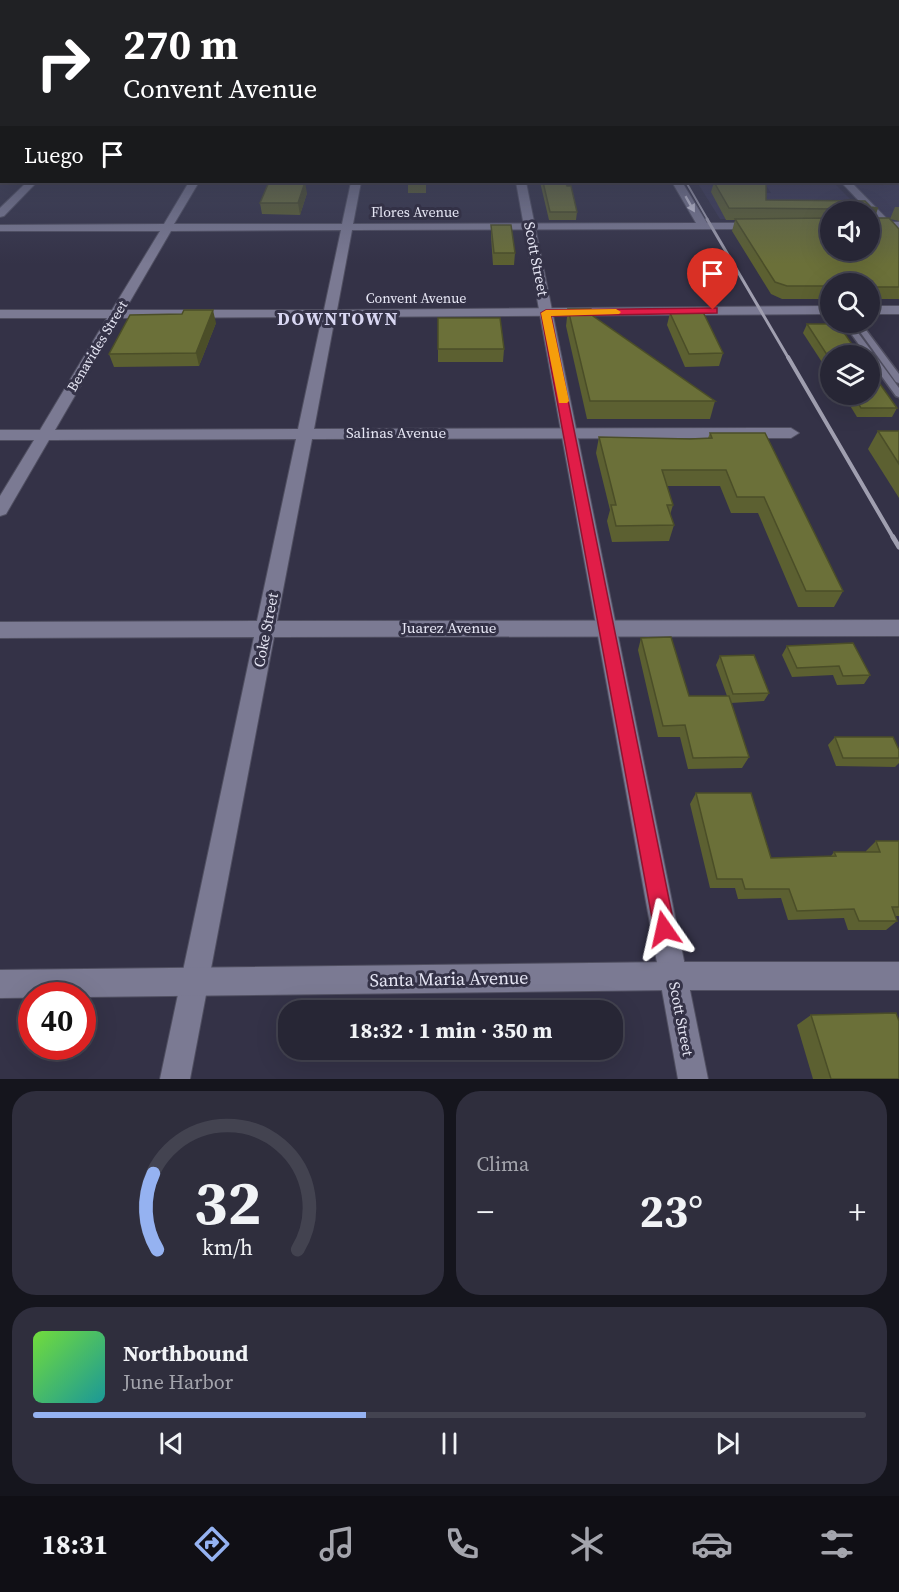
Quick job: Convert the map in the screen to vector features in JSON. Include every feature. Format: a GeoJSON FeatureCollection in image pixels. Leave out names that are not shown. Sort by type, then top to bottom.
{"type":"FeatureCollection","features":[{"type":"Feature","properties":{"kind":"street"},"geometry":{"type":"LineString","coordinates":[[0,214],[31,183]]}},
{"type":"Feature","properties":{"kind":"street","name":"Benavides Street"},"geometry":{"type":"LineString","coordinates":[[0,510],[193,183]]}},
{"type":"Feature","properties":{"kind":"street","name":"Coke Street"},"geometry":{"type":"LineString","coordinates":[[175,1079],[357,183]]}},
{"type":"Feature","properties":{"kind":"street","name":"Scott Street"},"geometry":{"type":"LineString","coordinates":[[521,183],[693,1079]]}},
{"type":"Feature","properties":{"kind":"street"},"geometry":{"type":"LineString","coordinates":[[678,183],[703,226]]}},
{"type":"Feature","properties":{"kind":"street"},"geometry":{"type":"LineString","coordinates":[[847,183],[893,225],[899,237]]}},
{"type":"Feature","properties":{"kind":"street","name":"Flores Avenue"},"geometry":{"type":"LineString","coordinates":[[0,228],[771,225]]}},
{"type":"Feature","properties":{"kind":"street","name":"Convent Avenue"},"geometry":{"type":"LineString","coordinates":[[0,314],[820,310]]}},
{"type":"Feature","properties":{"kind":"street"},"geometry":{"type":"LineString","coordinates":[[880,310],[899,310]]}},
{"type":"Feature","properties":{"kind":"street","name":"Salinas Avenue"},"geometry":{"type":"LineString","coordinates":[[0,435],[791,433]]}},
{"type":"Feature","properties":{"kind":"street","name":"Juarez Avenue"},"geometry":{"type":"LineString","coordinates":[[0,630],[899,628]]}},
{"type":"Feature","properties":{"kind":"street","name":"Santa Maria Avenue"},"geometry":{"type":"LineString","coordinates":[[0,984],[673,976],[899,976]]}},
{"type":"Feature","properties":{"kind":"lane"},"geometry":{"type":"LineString","coordinates":[[854,333],[899,394]]}},
{"type":"Feature","properties":{"kind":"lane"},"geometry":{"type":"LineString","coordinates":[[865,333],[899,380]]}},
{"type":"Feature","properties":{"kind":"lane"},"geometry":{"type":"LineString","coordinates":[[872,333],[899,368]]}},
{"type":"Feature","properties":{"kind":"shaded area"},"geometry":{"type":"Polygon","coordinates":[[[698,183],[731,183],[737,193],[771,193],[765,183],[834,183],[852,201],[820,201],[820,220],[720,219],[698,183]]]}},
{"type":"Feature","properties":{"kind":"shaded area"},"geometry":{"type":"Polygon","coordinates":[[[847,183],[899,183],[899,237],[880,217],[880,201],[864,201],[847,183]]]}},
{"type":"Feature","properties":{"kind":"building"},"geometry":{"type":"Polygon","coordinates":[[[269,183],[305,183],[298,203],[260,203],[269,183]]]}},
{"type":"Feature","properties":{"kind":"building"},"geometry":{"type":"Polygon","coordinates":[[[543,183],[566,183],[567,186],[571,186],[577,212],[550,212],[543,183]]]}},
{"type":"Feature","properties":{"kind":"building"},"geometry":{"type":"Polygon","coordinates":[[[715,183],[766,183],[766,200],[865,201],[820,201],[820,209],[729,208],[715,183]]]}},
{"type":"Feature","properties":{"kind":"building"},"geometry":{"type":"Polygon","coordinates":[[[820,218],[820,261],[880,261],[880,218],[889,218],[899,229],[899,287],[880,287],[880,273],[820,273],[820,286],[787,286],[775,282],[735,219],[820,218]]]}},
{"type":"Feature","properties":{"kind":"building"},"geometry":{"type":"Polygon","coordinates":[[[491,225],[511,225],[515,253],[494,253],[491,225]]]}},
{"type":"Feature","properties":{"kind":"building"},"geometry":{"type":"Polygon","coordinates":[[[568,309],[591,309],[593,316],[715,401],[590,401],[568,309]]]}},
{"type":"Feature","properties":{"kind":"building"},"geometry":{"type":"Polygon","coordinates":[[[184,310],[213,310],[196,353],[109,354],[130,315],[182,314],[184,310]]]}},
{"type":"Feature","properties":{"kind":"building"},"geometry":{"type":"Polygon","coordinates":[[[703,312],[723,353],[689,354],[670,313],[703,312]]]}},
{"type":"Feature","properties":{"kind":"building"},"geometry":{"type":"Polygon","coordinates":[[[438,318],[500,318],[504,349],[438,349],[438,318]]]}},
{"type":"Feature","properties":{"kind":"building"},"geometry":{"type":"Polygon","coordinates":[[[807,324],[820,324],[820,333],[844,333],[852,345],[821,345],[807,324]]]}},
{"type":"Feature","properties":{"kind":"building"},"geometry":{"type":"Polygon","coordinates":[[[880,384],[897,408],[861,408],[859,405],[880,405],[880,384]]]}},
{"type":"Feature","properties":{"kind":"building"},"geometry":{"type":"Polygon","coordinates":[[[878,431],[899,431],[899,464],[878,431]]]}},
{"type":"Feature","properties":{"kind":"building"},"geometry":{"type":"Polygon","coordinates":[[[710,433],[765,433],[843,591],[806,591],[764,497],[737,497],[726,470],[662,470],[673,505],[667,505],[674,525],[616,526],[611,505],[616,505],[599,437],[712,438],[710,433]]]}},
{"type":"Feature","properties":{"kind":"building"},"geometry":{"type":"Polygon","coordinates":[[[671,637],[689,696],[729,696],[749,757],[693,758],[685,725],[663,726],[641,638],[671,637]]]}},
{"type":"Feature","properties":{"kind":"building"},"geometry":{"type":"Polygon","coordinates":[[[853,643],[870,675],[843,676],[839,666],[797,668],[787,646],[853,643]]]}},
{"type":"Feature","properties":{"kind":"building"},"geometry":{"type":"Polygon","coordinates":[[[754,655],[769,693],[733,694],[720,656],[754,655]]]}},
{"type":"Feature","properties":{"kind":"building"},"geometry":{"type":"Polygon","coordinates":[[[835,737],[893,737],[899,750],[899,758],[843,758],[835,737]]]}},
{"type":"Feature","properties":{"kind":"building"},"geometry":{"type":"Polygon","coordinates":[[[696,793],[751,793],[771,858],[836,856],[834,852],[880,852],[876,841],[899,841],[899,907],[892,907],[897,921],[859,921],[854,909],[797,911],[789,889],[745,889],[742,879],[717,879],[696,793]]]}},
{"type":"Feature","properties":{"kind":"building"},"geometry":{"type":"Polygon","coordinates":[[[896,1013],[899,1021],[899,1079],[831,1079],[811,1015],[896,1013]]]}},
{"type":"Feature","properties":{"kind":"railway"},"geometry":{"type":"LineString","coordinates":[[687,183],[708,220]]}},
{"type":"Feature","properties":{"kind":"railway"},"geometry":{"type":"LineString","coordinates":[[707,219],[789,359]]}},
{"type":"Feature","properties":{"kind":"railway"},"geometry":{"type":"LineString","coordinates":[[788,357],[894,539]]}},
{"type":"Feature","properties":{"kind":"railway"},"geometry":{"type":"LineString","coordinates":[[893,537],[899,547]]}},
{"type":"Feature","properties":{"kind":"slow traffic"},"geometry":{"type":"LineString","coordinates":[[563,401],[546,313],[616,312]]}},
{"type":"Feature","properties":{"kind":"district","name":"DOWNTOWN"},"geometry":{"type":"Point","coordinates":[338,319]}},
{"type":"Feature","properties":{"kind":"route"},"geometry":{"type":"LineString","coordinates":[[664,929],[546,313],[713,310]]}}]}
